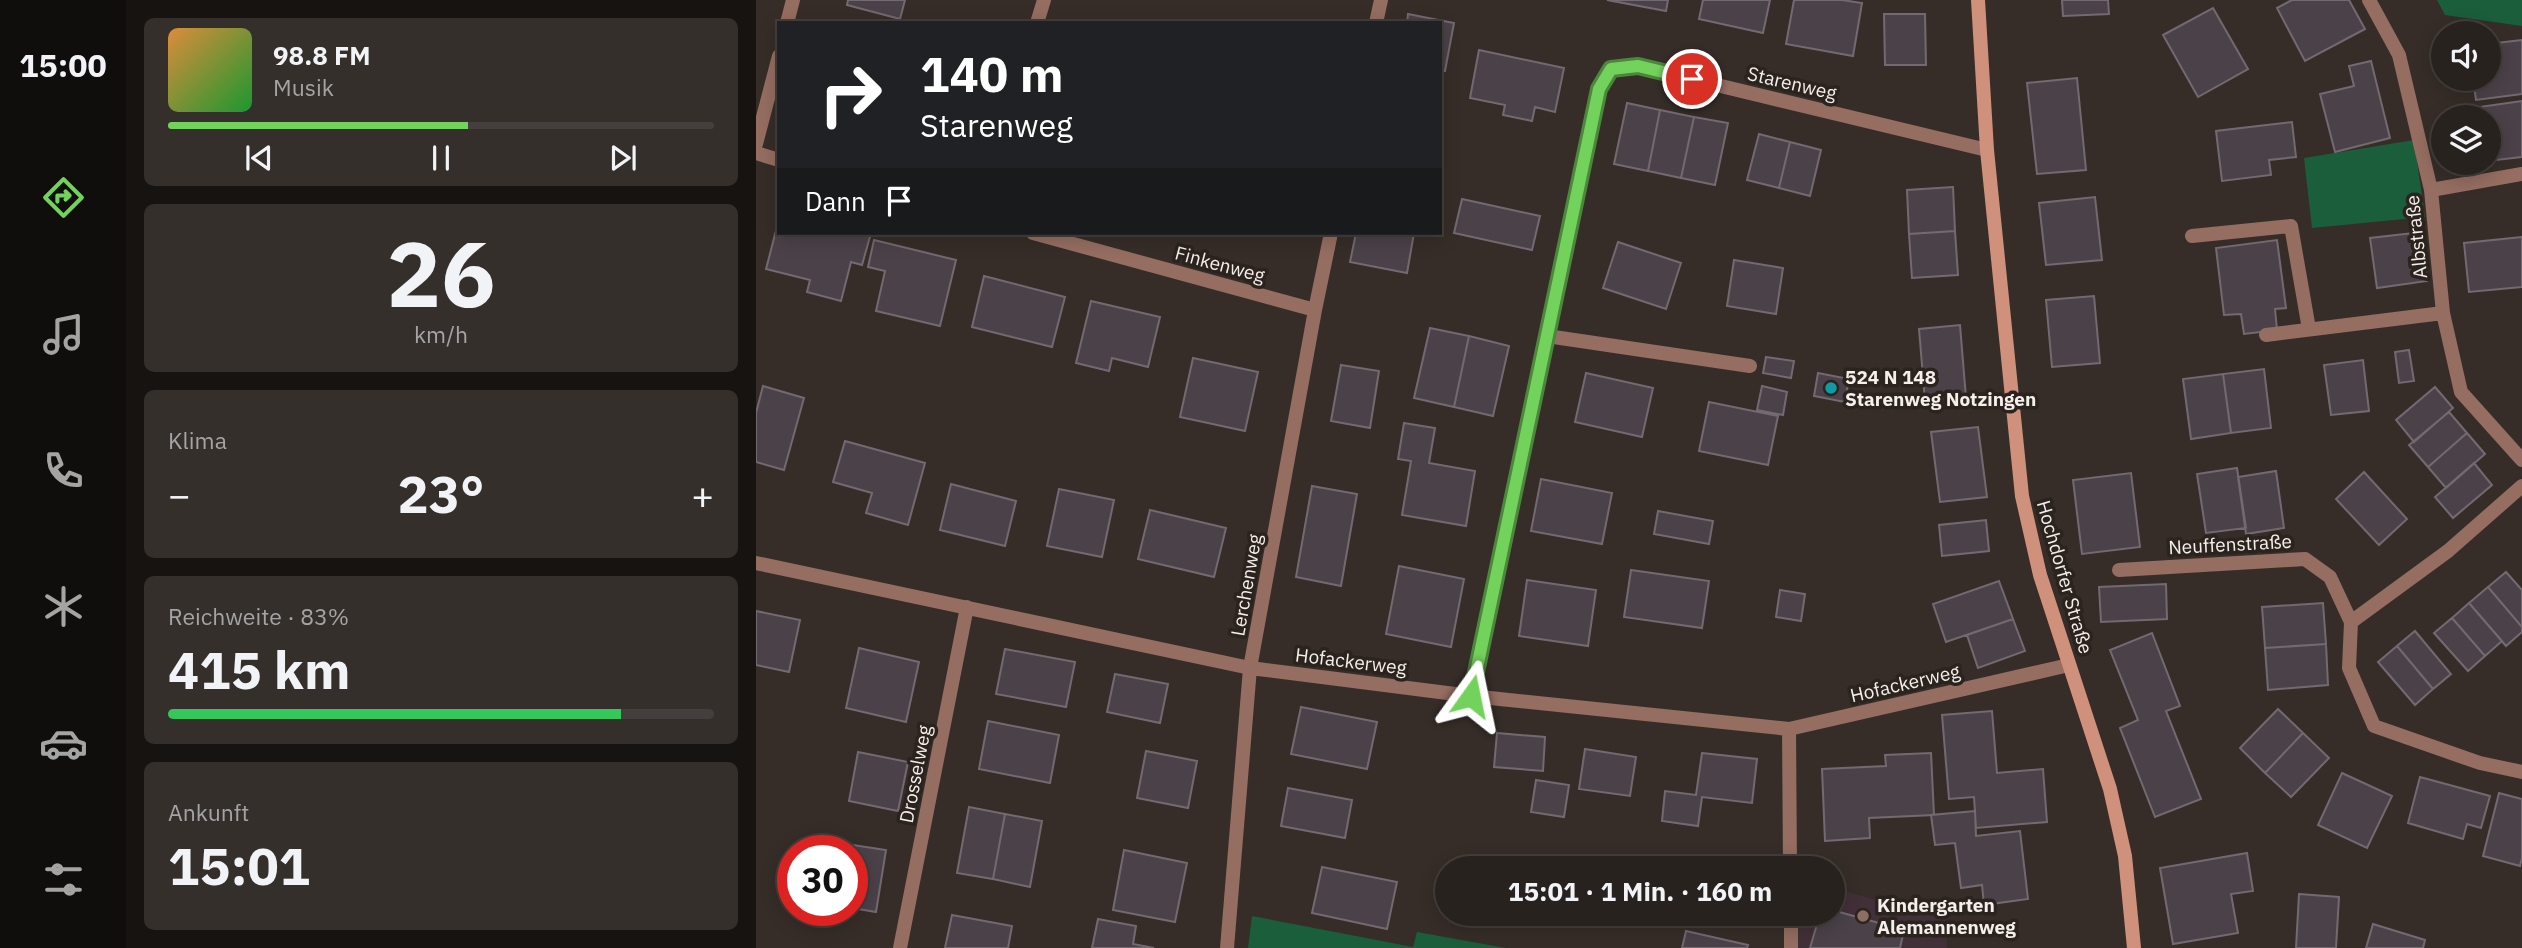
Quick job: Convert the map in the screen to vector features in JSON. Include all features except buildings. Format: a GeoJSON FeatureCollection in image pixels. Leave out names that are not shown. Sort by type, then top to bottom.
{"type":"FeatureCollection","features":[{"type":"Feature","properties":{"kind":"main road","name":"Hochdorfer Straße"},"geometry":{"type":"LineString","coordinates":[[1978,0],[1987,150],[2022,496],[2040,575],[2110,789],[2125,856],[2134,948]]}},
{"type":"Feature","properties":{"kind":"street"},"geometry":{"type":"LineString","coordinates":[[788,21],[793,0]]}},
{"type":"Feature","properties":{"kind":"street"},"geometry":{"type":"LineString","coordinates":[[1038,21],[1044,0]]}},
{"type":"Feature","properties":{"kind":"street"},"geometry":{"type":"LineString","coordinates":[[1376,21],[1381,0]]}},
{"type":"Feature","properties":{"kind":"street","name":"Albstraße"},"geometry":{"type":"LineString","coordinates":[[2368,0],[2399,55],[2431,190],[2444,313],[2461,392],[2522,460]]}},
{"type":"Feature","properties":{"kind":"street"},"geometry":{"type":"LineString","coordinates":[[756,144],[777,65]]}},
{"type":"Feature","properties":{"kind":"street","name":"Starenweg"},"geometry":{"type":"LineString","coordinates":[[1471,696],[1599,89],[1611,69],[1638,66],[1987,150]]}},
{"type":"Feature","properties":{"kind":"street"},"geometry":{"type":"LineString","coordinates":[[756,153],[777,159]]}},
{"type":"Feature","properties":{"kind":"street"},"geometry":{"type":"LineString","coordinates":[[2431,190],[2522,174]]}},
{"type":"Feature","properties":{"kind":"street"},"geometry":{"type":"LineString","coordinates":[[2192,236],[2291,226],[2309,329]]}},
{"type":"Feature","properties":{"kind":"street","name":"Finkenweg"},"geometry":{"type":"LineString","coordinates":[[1040,235],[1315,310]]}},
{"type":"Feature","properties":{"kind":"street","name":"Lerchenweg"},"geometry":{"type":"LineString","coordinates":[[1227,948],[1250,668],[1331,235]]}},
{"type":"Feature","properties":{"kind":"street"},"geometry":{"type":"LineString","coordinates":[[2266,335],[2444,313]]}},
{"type":"Feature","properties":{"kind":"street"},"geometry":{"type":"LineString","coordinates":[[1547,336],[1750,366]]}},
{"type":"Feature","properties":{"kind":"street"},"geometry":{"type":"LineString","coordinates":[[2351,622],[2448,551],[2522,486]]}},
{"type":"Feature","properties":{"kind":"street","name":"Neuffenstraße"},"geometry":{"type":"LineString","coordinates":[[2119,570],[2305,559],[2330,577],[2351,622],[2349,668],[2374,726],[2480,763],[2522,772]]}},
{"type":"Feature","properties":{"kind":"street","name":"Hofackerweg"},"geometry":{"type":"LineString","coordinates":[[756,563],[1250,668],[1471,696],[1789,729],[2069,665]]}},
{"type":"Feature","properties":{"kind":"street","name":"Drosselweg"},"geometry":{"type":"LineString","coordinates":[[900,948],[967,607]]}},
{"type":"Feature","properties":{"kind":"street"},"geometry":{"type":"LineString","coordinates":[[1789,729],[1790,856]]}},
{"type":"Feature","properties":{"kind":"street"},"geometry":{"type":"LineString","coordinates":[[1791,926],[1791,948]]}},
{"type":"Feature","properties":{"kind":"shaded area","name":"Kindergarten Alemannenweg"},"geometry":{"type":"Polygon","coordinates":[[[1845,892],[1946,919],[1947,948],[1791,948],[1791,926],[1845,926],[1845,892]]]}},
{"type":"Feature","properties":{"kind":"green space"},"geometry":{"type":"Polygon","coordinates":[[[2437,0],[2522,0],[2522,26],[2445,15],[2437,0]]]}},
{"type":"Feature","properties":{"kind":"green space"},"geometry":{"type":"Polygon","coordinates":[[[2414,140],[2425,217],[2312,228],[2304,158],[2414,140]]]}},
{"type":"Feature","properties":{"kind":"green space"},"geometry":{"type":"Polygon","coordinates":[[[1252,916],[1413,947],[1417,932],[1506,948],[1248,948],[1252,916]]]}},
{"type":"Feature","properties":{"kind":"place","name":"524 N 148 Starenweg Notzingen"},"geometry":{"type":"Point","coordinates":[1831,388]}},
{"type":"Feature","properties":{"kind":"place","name":"Kindergarten Alemannenweg"},"geometry":{"type":"Point","coordinates":[1863,916]}},
{"type":"Feature","properties":{"kind":"route"},"geometry":{"type":"LineString","coordinates":[[1471,696],[1599,89],[1611,69],[1638,66],[1692,79]]}}]}
